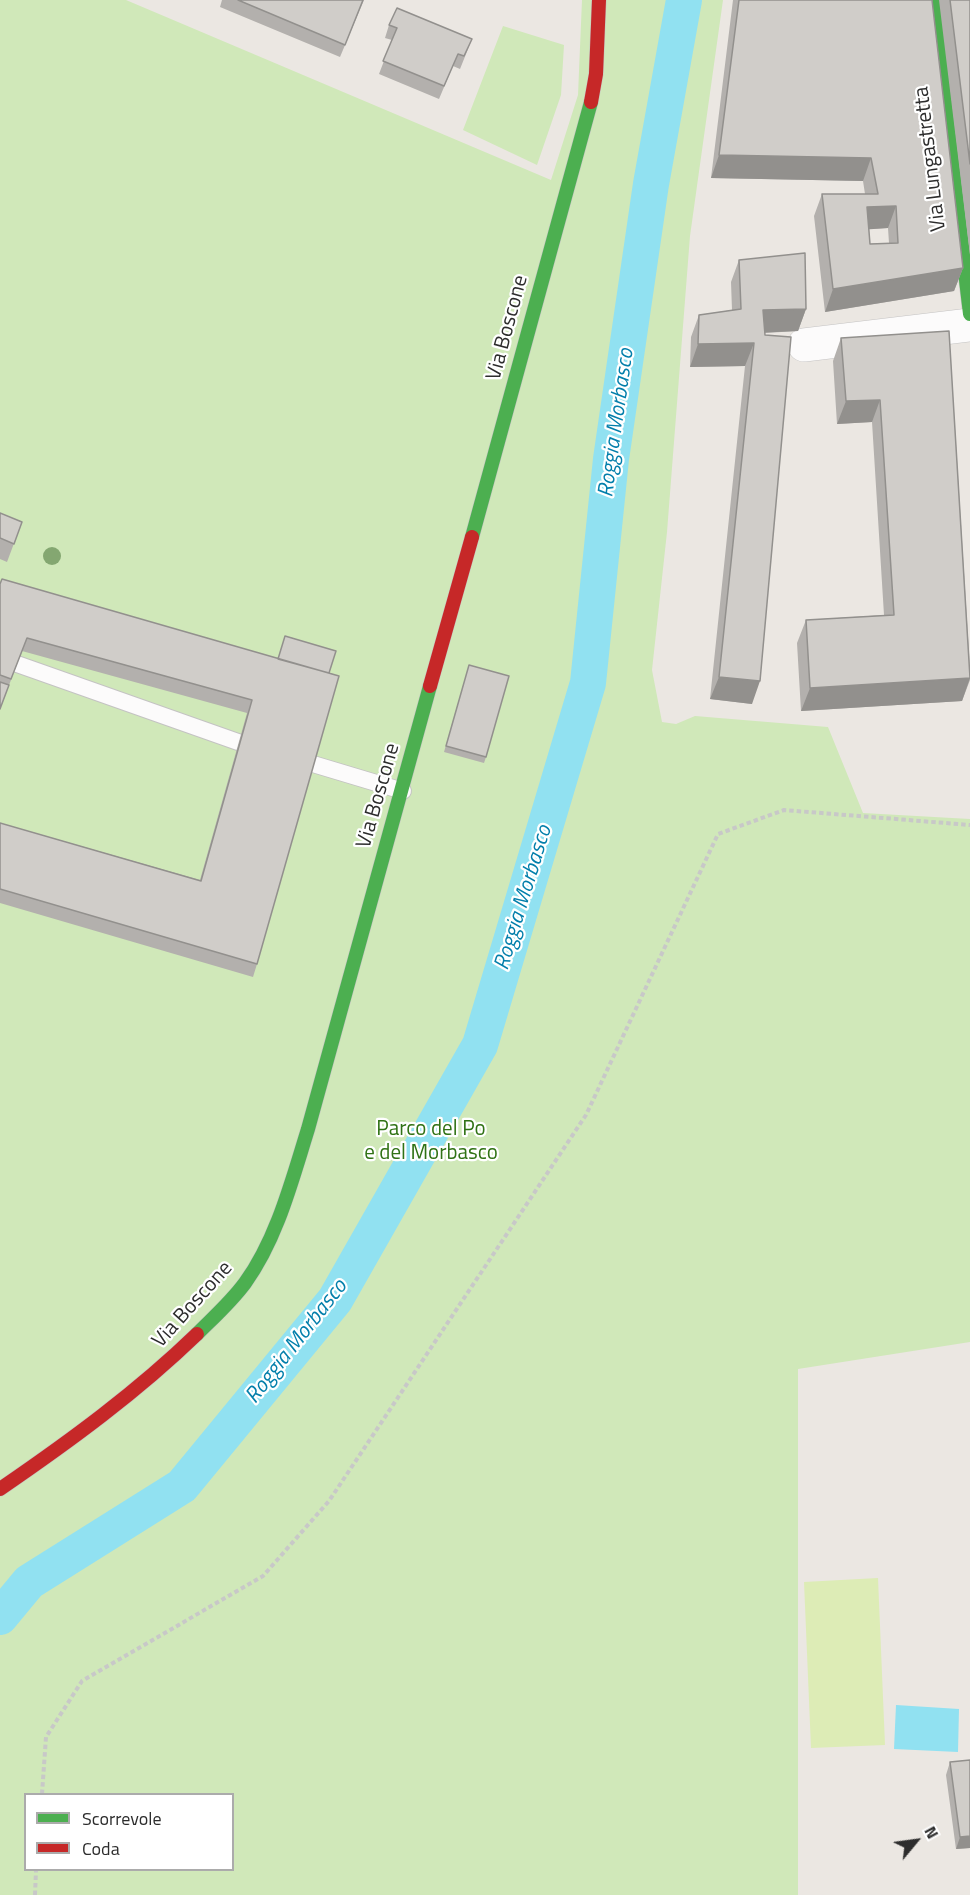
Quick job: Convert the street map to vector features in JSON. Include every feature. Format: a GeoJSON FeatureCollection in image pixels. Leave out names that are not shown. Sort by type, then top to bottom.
{"type":"FeatureCollection","features":[{"type":"Feature","properties":{"kind":"street","name":"Via Boscone"},"geometry":{"type":"LineString","coordinates":[[0,1489],[78,1436],[158,1373],[210,1321],[248,1278],[284,1201],[308,1129],[403,791],[590,110],[596,74],[599,0]]}},
{"type":"Feature","properties":{"kind":"street","name":"Via Lungastretta"},"geometry":{"type":"LineString","coordinates":[[933,0],[970,314]]}},
{"type":"Feature","properties":{"kind":"street"},"geometry":{"type":"LineString","coordinates":[[804,345],[970,325]]}},
{"type":"Feature","properties":{"kind":"lane"},"geometry":{"type":"LineString","coordinates":[[17,664],[238,742]]}},
{"type":"Feature","properties":{"kind":"lane"},"geometry":{"type":"LineString","coordinates":[[313,764],[403,791]]}},
{"type":"Feature","properties":{"kind":"path"},"geometry":{"type":"LineString","coordinates":[[42,1793],[46,1737],[82,1681],[263,1576],[329,1501],[586,1115],[718,834],[784,810],[970,825]]}},
{"type":"Feature","properties":{"kind":"path"},"geometry":{"type":"LineString","coordinates":[[34,1895],[36,1871]]}},
{"type":"Feature","properties":{"kind":"green space","name":"Parco del Po e del Morbasco"},"geometry":{"type":"Polygon","coordinates":[[[0,0],[126,0],[551,180],[578,95],[582,0],[723,0],[690,236],[667,532],[652,670],[662,722],[676,724],[695,716],[828,727],[863,813],[970,819],[970,1342],[798,1369],[798,1895],[0,1895],[0,0]]]}},
{"type":"Feature","properties":{"kind":"green space"},"geometry":{"type":"Polygon","coordinates":[[[503,26],[564,45],[561,95],[537,165],[463,130],[503,26]]]}},
{"type":"Feature","properties":{"kind":"green space"},"geometry":{"type":"Polygon","coordinates":[[[878,1578],[885,1745],[811,1748],[804,1582],[878,1578]]]}},
{"type":"Feature","properties":{"kind":"water"},"geometry":{"type":"Polygon","coordinates":[[[896,1705],[959,1709],[958,1752],[894,1749],[896,1705]]]}},
{"type":"Feature","properties":{"kind":"building"},"geometry":{"type":"Polygon","coordinates":[[[238,0],[363,0],[345,45],[238,0]]]}},
{"type":"Feature","properties":{"kind":"building"},"geometry":{"type":"Polygon","coordinates":[[[739,0],[932,0],[963,268],[833,289],[822,194],[878,194],[871,158],[719,155],[739,0]],[[896,206],[867,207],[870,244],[898,243],[896,206]]]}},
{"type":"Feature","properties":{"kind":"building"},"geometry":{"type":"Polygon","coordinates":[[[950,0],[970,0],[970,164],[950,0]]]}},
{"type":"Feature","properties":{"kind":"building"},"geometry":{"type":"Polygon","coordinates":[[[397,8],[472,39],[464,56],[458,54],[444,86],[383,61],[397,28],[389,25],[397,8]]]}},
{"type":"Feature","properties":{"kind":"building"},"geometry":{"type":"Polygon","coordinates":[[[805,253],[806,309],[763,310],[765,335],[791,337],[760,681],[719,677],[754,343],[698,344],[699,315],[741,309],[739,260],[805,253]]]}},
{"type":"Feature","properties":{"kind":"building"},"geometry":{"type":"Polygon","coordinates":[[[949,331],[970,678],[810,688],[806,620],[894,615],[880,400],[846,401],[841,338],[949,331]]]}},
{"type":"Feature","properties":{"kind":"building"},"geometry":{"type":"Polygon","coordinates":[[[0,513],[22,522],[14,544],[0,538],[0,513]]]}},
{"type":"Feature","properties":{"kind":"building"},"geometry":{"type":"Polygon","coordinates":[[[2,579],[339,676],[257,964],[0,889],[0,823],[201,881],[252,700],[27,638],[11,679],[0,675],[0,584],[2,579]]]}},
{"type":"Feature","properties":{"kind":"building"},"geometry":{"type":"Polygon","coordinates":[[[285,636],[336,651],[329,673],[278,659],[285,636]]]}},
{"type":"Feature","properties":{"kind":"building"},"geometry":{"type":"Polygon","coordinates":[[[469,665],[509,676],[486,757],[446,746],[469,665]]]}},
{"type":"Feature","properties":{"kind":"building"},"geometry":{"type":"Polygon","coordinates":[[[0,682],[9,685],[0,709],[0,682]]]}},
{"type":"Feature","properties":{"kind":"building"},"geometry":{"type":"Polygon","coordinates":[[[970,1760],[970,1836],[960,1837],[950,1762],[970,1760]]]}},
{"type":"Feature","properties":{"kind":"waterway","name":"Roggia Morbasco"},"geometry":{"type":"LineString","coordinates":[[0,1617],[29,1582],[182,1486],[335,1300],[480,1045],[588,683],[611,459],[651,184],[684,0]]}},
{"type":"Feature","properties":{"kind":"traffic: fast"},"geometry":{"type":"LineString","coordinates":[[933,0],[970,314]]}},
{"type":"Feature","properties":{"kind":"traffic: fast"},"geometry":{"type":"LineString","coordinates":[[472,537],[591,102]]}},
{"type":"Feature","properties":{"kind":"traffic: fast"},"geometry":{"type":"LineString","coordinates":[[197,1334],[245,1283],[266,1248],[282,1209],[308,1129],[430,686]]}},
{"type":"Feature","properties":{"kind":"traffic: jam"},"geometry":{"type":"LineString","coordinates":[[591,102],[596,74],[599,0]]}},
{"type":"Feature","properties":{"kind":"traffic: jam"},"geometry":{"type":"LineString","coordinates":[[430,686],[472,537]]}},
{"type":"Feature","properties":{"kind":"traffic: jam"},"geometry":{"type":"LineString","coordinates":[[0,1489],[102,1415],[151,1376],[197,1334]]}}]}
